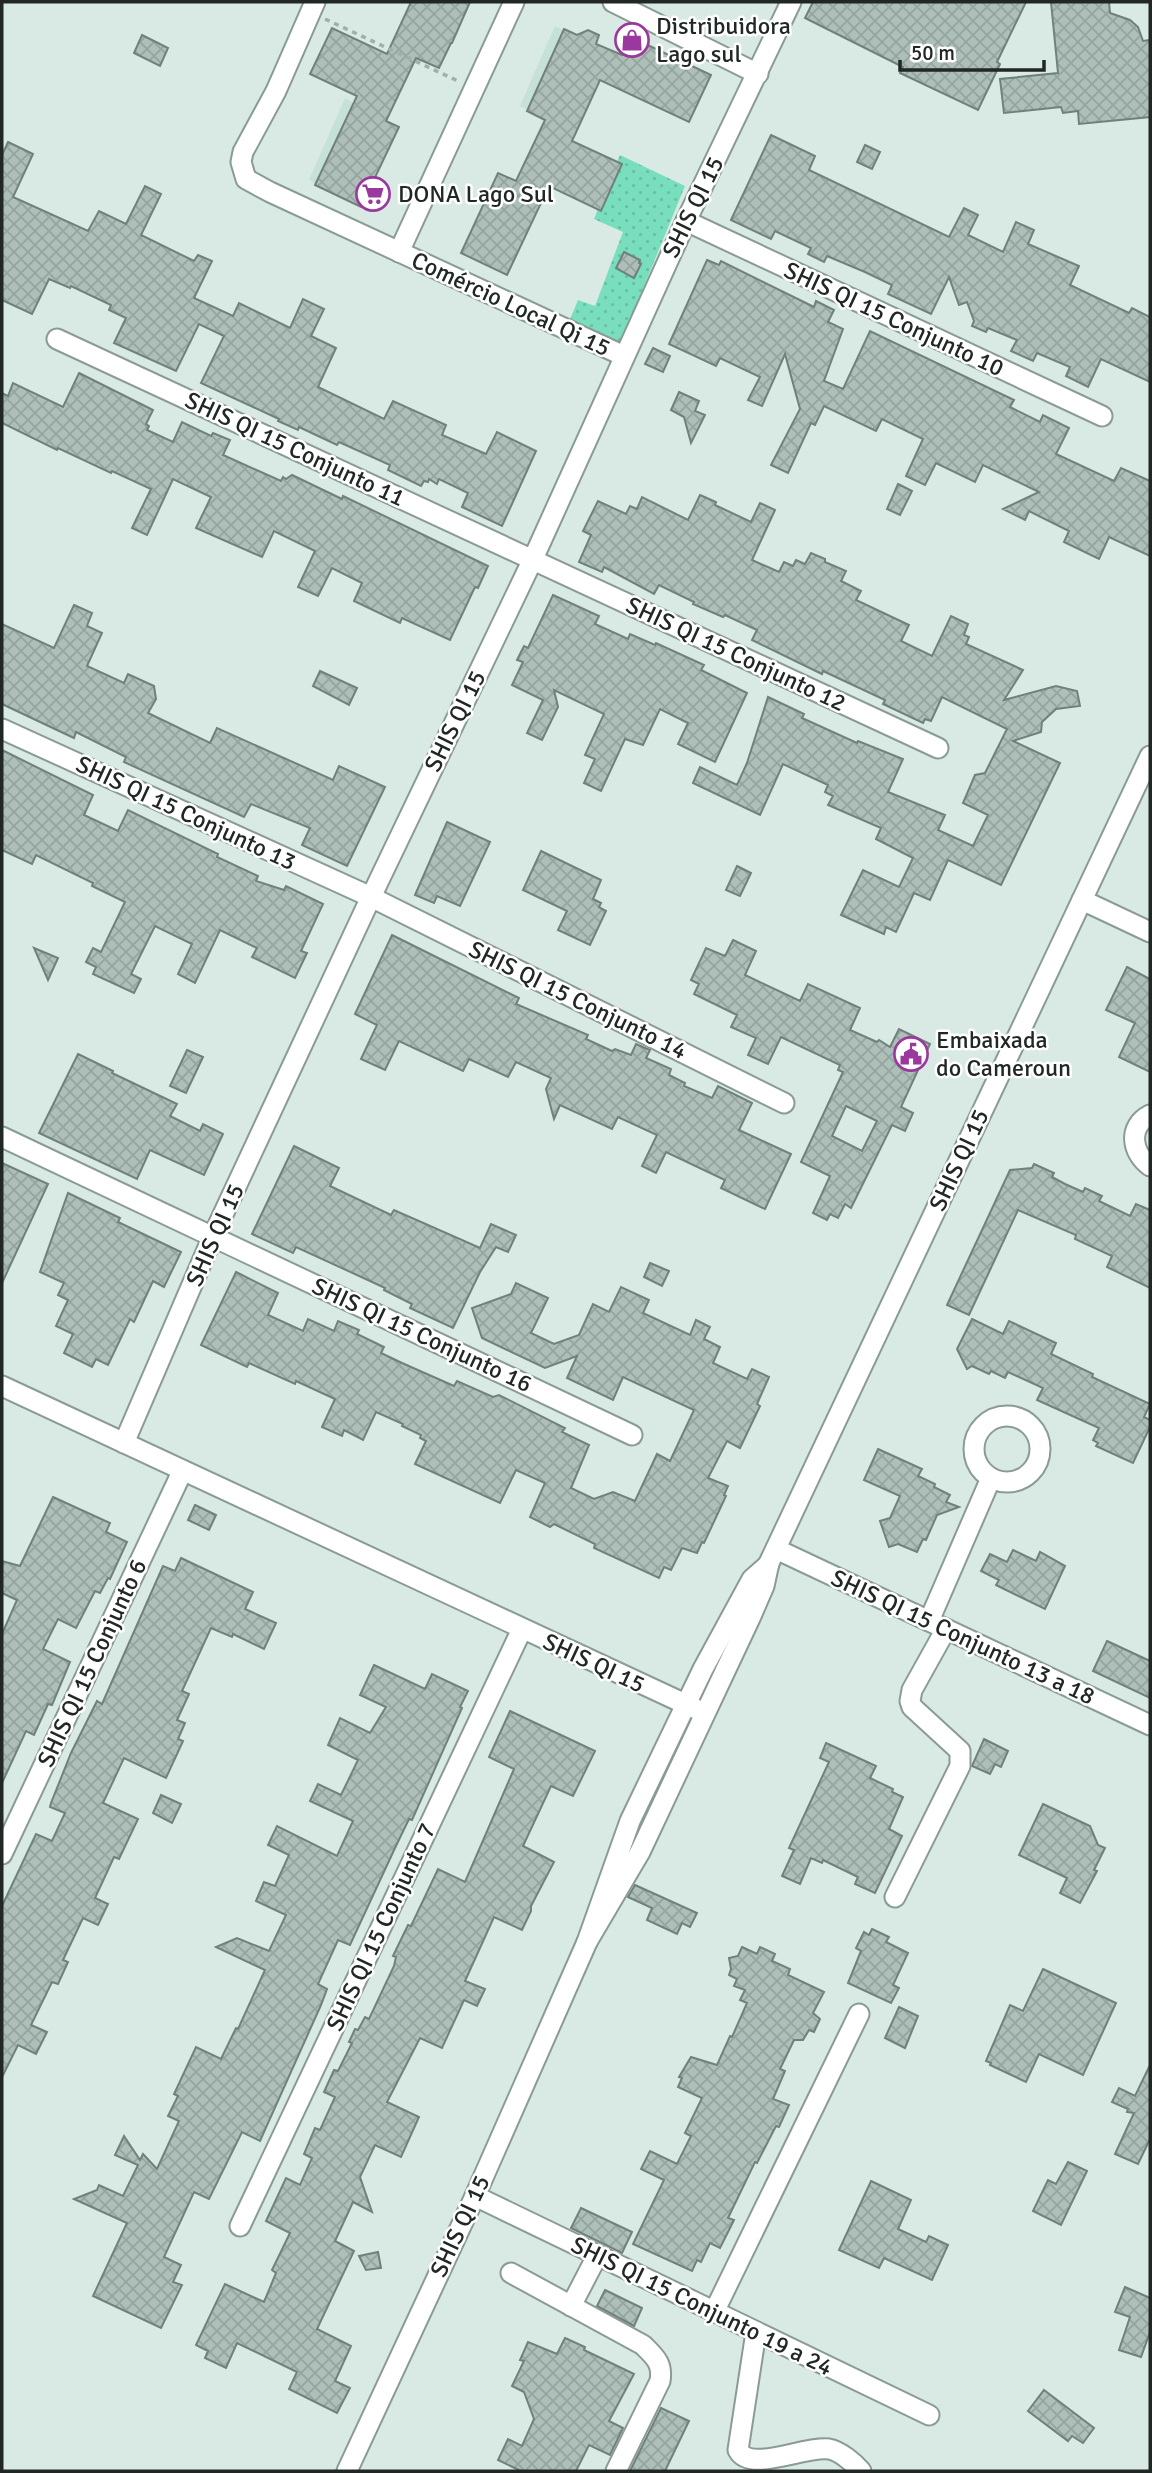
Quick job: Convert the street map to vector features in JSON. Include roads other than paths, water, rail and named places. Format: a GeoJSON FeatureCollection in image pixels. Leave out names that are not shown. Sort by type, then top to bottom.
{"type":"FeatureCollection","features":[{"type":"Feature","properties":{"kind":"street","name":"Comércio Local Qi 15"},"geometry":{"type":"LineString","coordinates":[[398,252],[514,2]]}},
{"type":"Feature","properties":{"kind":"street"},"geometry":{"type":"LineString","coordinates":[[613,2],[758,74]]}},
{"type":"Feature","properties":{"kind":"street","name":"SHIS QI 15"},"geometry":{"type":"LineString","coordinates":[[124,1443],[213,1236],[533,559],[686,221],[791,2]]}},
{"type":"Feature","properties":{"kind":"street","name":"Comércio Local Qi 15"},"geometry":{"type":"LineString","coordinates":[[313,7],[276,91],[243,152],[246,179],[624,356]]}},
{"type":"Feature","properties":{"kind":"street","name":"SHIS QI 15 Conjunto 10"},"geometry":{"type":"LineString","coordinates":[[686,221],[1102,416]]}},
{"type":"Feature","properties":{"kind":"street","name":"SHIS QI 15 Conjunto 11"},"geometry":{"type":"LineString","coordinates":[[57,340],[533,559]]}},
{"type":"Feature","properties":{"kind":"street","name":"SHIS QI 15 Conjunto 12"},"geometry":{"type":"LineString","coordinates":[[533,559],[938,748]]}},
{"type":"Feature","properties":{"kind":"street","name":"SHIS QI 15 Conjunto 13"},"geometry":{"type":"LineString","coordinates":[[2,729],[371,897]]}},
{"type":"Feature","properties":{"kind":"street","name":"SHIS QI 15"},"geometry":{"type":"LineString","coordinates":[[587,1942],[640,1852],[751,1616],[773,1556],[1150,756]]}},
{"type":"Feature","properties":{"kind":"street","name":"SHIS QI 15 Conjunto 14"},"geometry":{"type":"LineString","coordinates":[[371,897],[784,1103]]}},
{"type":"Feature","properties":{"kind":"street"},"geometry":{"type":"LineString","coordinates":[[1082,900],[1150,932]]}},
{"type":"Feature","properties":{"kind":"street"},"geometry":{"type":"LineString","coordinates":[[1150,1115],[1138,1126],[1134,1144],[1139,1158],[1150,1166]]}},
{"type":"Feature","properties":{"kind":"street","name":"SHIS QI 15 Conjunto 16"},"geometry":{"type":"LineString","coordinates":[[2,1138],[632,1435]]}},
{"type":"Feature","properties":{"kind":"street","name":"SHIS QI 15"},"geometry":{"type":"LineString","coordinates":[[2,1387],[705,1713]]}},
{"type":"Feature","properties":{"kind":"street","name":"SHIS QI 15 Conjunto 6"},"geometry":{"type":"LineString","coordinates":[[2,1854],[182,1472]]}},
{"type":"Feature","properties":{"kind":"street"},"geometry":{"type":"LineString","coordinates":[[895,1897],[960,1766],[960,1751],[912,1707],[910,1701],[991,1478]]}},
{"type":"Feature","properties":{"kind":"street","name":"SHIS QI 15"},"geometry":{"type":"LineString","coordinates":[[347,2471],[475,2196],[587,1942],[630,1821],[684,1704],[752,1579],[773,1556]]}},
{"type":"Feature","properties":{"kind":"street","name":"SHIS QI 15 Conjunto 13 a 18"},"geometry":{"type":"LineString","coordinates":[[773,1556],[937,1625],[1150,1725]]}},
{"type":"Feature","properties":{"kind":"street","name":"SHIS QI 15 Conjunto 7"},"geometry":{"type":"LineString","coordinates":[[240,2226],[522,1629]]}},
{"type":"Feature","properties":{"kind":"street"},"geometry":{"type":"LineString","coordinates":[[714,2312],[859,2014]]}},
{"type":"Feature","properties":{"kind":"street","name":"SHIS QI 15 Conjunto 19 a 24"},"geometry":{"type":"LineString","coordinates":[[475,2196],[929,2415]]}},
{"type":"Feature","properties":{"kind":"street"},"geometry":{"type":"LineString","coordinates":[[571,2306],[597,2256]]}},
{"type":"Feature","properties":{"kind":"street"},"geometry":{"type":"LineString","coordinates":[[511,2273],[643,2345],[658,2360],[662,2371],[660,2381],[616,2471]]}},
{"type":"Feature","properties":{"kind":"street"},"geometry":{"type":"LineString","coordinates":[[756,2332],[738,2450],[741,2458],[745,2462],[760,2465],[816,2450],[831,2449],[860,2471]]}},
{"type":"Feature","properties":{"kind":"place","name":"Distribuidora Lago sul"},"geometry":{"type":"Point","coordinates":[632,40]}},
{"type":"Feature","properties":{"kind":"place","name":"DONA Lago Sul"},"geometry":{"type":"Point","coordinates":[373,194]}},
{"type":"Feature","properties":{"kind":"place","name":"Embaixada do Cameroun"},"geometry":{"type":"Point","coordinates":[911,1054]}}]}
